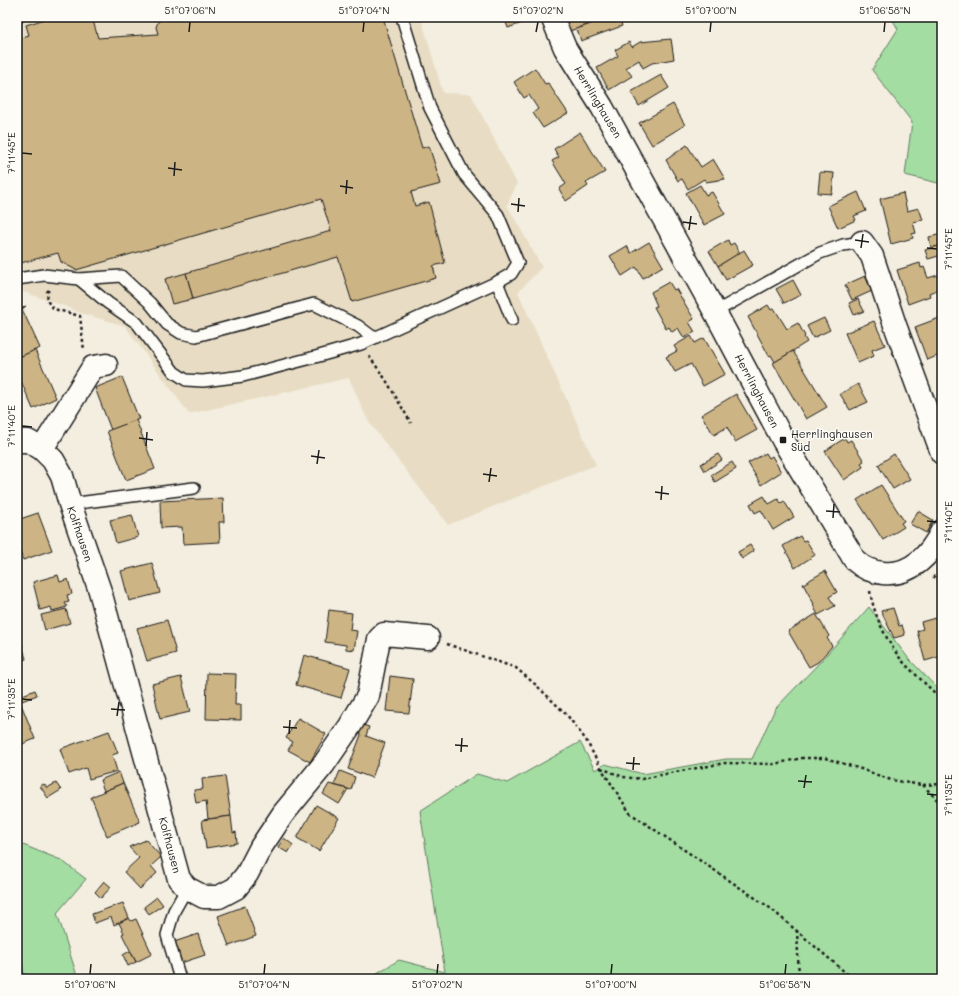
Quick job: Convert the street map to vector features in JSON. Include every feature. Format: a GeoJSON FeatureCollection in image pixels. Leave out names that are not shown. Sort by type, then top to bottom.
{"type":"FeatureCollection","features":[{"type":"Feature","properties":{"kind":"street","name":"Herrlinghausen"},"geometry":{"type":"LineString","coordinates":[[552,17],[566,48],[602,106],[715,312],[783,440],[850,552],[857,562],[866,569]]}},
{"type":"Feature","properties":{"kind":"street"},"geometry":{"type":"LineString","coordinates":[[862,242],[872,256],[895,325],[942,453]]}},
{"type":"Feature","properties":{"kind":"street"},"geometry":{"type":"LineString","coordinates":[[42,449],[100,366]]}},
{"type":"Feature","properties":{"kind":"street","name":"Kolfhausen"},"geometry":{"type":"LineString","coordinates":[[17,441],[28,441],[42,449],[53,460],[62,476],[100,591],[179,878],[187,888]]}},
{"type":"Feature","properties":{"kind":"street"},"geometry":{"type":"LineString","coordinates":[[866,569],[888,573],[907,570],[924,557],[942,531]]}},
{"type":"Feature","properties":{"kind":"street"},"geometry":{"type":"LineString","coordinates":[[187,888],[204,897],[219,897],[236,888],[247,874],[265,840],[283,814],[324,764],[368,696],[379,639],[384,634],[428,638]]}},
{"type":"Feature","properties":{"kind":"lane"},"geometry":{"type":"LineString","coordinates":[[78,279],[108,303],[137,323],[174,372],[186,380],[203,381],[243,376],[361,344],[497,282],[511,274],[518,263],[498,215],[464,174],[430,108],[402,17]]}},
{"type":"Feature","properties":{"kind":"lane"},"geometry":{"type":"LineString","coordinates":[[715,312],[820,253],[837,246],[862,242]]}},
{"type":"Feature","properties":{"kind":"lane"},"geometry":{"type":"LineString","coordinates":[[17,279],[44,275],[78,279],[121,276],[150,303],[167,324],[181,333],[196,336],[314,304],[358,326],[374,338]]}},
{"type":"Feature","properties":{"kind":"lane"},"geometry":{"type":"LineString","coordinates":[[497,282],[512,320]]}},
{"type":"Feature","properties":{"kind":"lane"},"geometry":{"type":"LineString","coordinates":[[70,504],[194,488]]}},
{"type":"Feature","properties":{"kind":"lane"},"geometry":{"type":"LineString","coordinates":[[180,979],[167,936],[174,911],[187,888]]}},
{"type":"Feature","properties":{"kind":"path"},"geometry":{"type":"LineString","coordinates":[[47,292],[48,302],[54,309],[80,316],[84,356],[100,366]]}},
{"type":"Feature","properties":{"kind":"path"},"geometry":{"type":"LineString","coordinates":[[380,371],[411,424]]}},
{"type":"Feature","properties":{"kind":"path"},"geometry":{"type":"LineString","coordinates":[[866,569],[871,601],[885,636],[905,664],[942,700]]}},
{"type":"Feature","properties":{"kind":"path"},"geometry":{"type":"LineString","coordinates":[[428,638],[516,668],[567,715],[586,740],[601,768],[630,813],[770,908],[853,979]]}},
{"type":"Feature","properties":{"kind":"path"},"geometry":{"type":"LineString","coordinates":[[601,768],[623,777],[642,779],[725,763],[774,764],[802,758],[825,758],[891,780],[922,785],[942,784]]}},
{"type":"Feature","properties":{"kind":"path"},"geometry":{"type":"LineString","coordinates":[[922,785],[942,805]]}},
{"type":"Feature","properties":{"kind":"path"},"geometry":{"type":"LineString","coordinates":[[797,930],[799,979]]}},
{"type":"Feature","properties":{"kind":"shaded area"},"geometry":{"type":"Polygon","coordinates":[[[17,17],[421,17],[443,93],[471,94],[517,184],[507,205],[542,267],[518,292],[596,465],[448,525],[368,421],[349,378],[189,414],[125,326],[81,313],[17,290],[17,17]]]}},
{"type":"Feature","properties":{"kind":"green space"},"geometry":{"type":"Polygon","coordinates":[[[891,17],[942,17],[942,184],[905,175],[912,122],[872,70],[898,29],[891,17]]]}},
{"type":"Feature","properties":{"kind":"green space"},"geometry":{"type":"Polygon","coordinates":[[[869,607],[909,659],[940,691],[942,690],[942,979],[378,979],[377,973],[399,960],[445,972],[420,811],[477,774],[507,783],[580,742],[595,770],[605,764],[643,774],[726,759],[752,759],[775,709],[869,607]]]}},
{"type":"Feature","properties":{"kind":"green space"},"geometry":{"type":"Polygon","coordinates":[[[17,845],[23,845],[61,860],[86,879],[57,913],[78,979],[17,979],[17,845]]]}},
{"type":"Feature","properties":{"kind":"building"},"geometry":{"type":"Polygon","coordinates":[[[51,17],[92,17],[98,38],[158,34],[156,27],[160,17],[383,17],[422,148],[429,146],[441,184],[411,192],[415,206],[429,202],[445,263],[433,266],[436,278],[352,302],[338,257],[193,299],[186,273],[331,231],[321,199],[76,270],[61,262],[58,253],[17,264],[17,39],[29,35],[26,25],[51,17]]]}},
{"type":"Feature","properties":{"kind":"building"},"geometry":{"type":"Polygon","coordinates":[[[504,17],[532,17],[533,19],[508,28],[504,17]]]}},
{"type":"Feature","properties":{"kind":"building"},"geometry":{"type":"Polygon","coordinates":[[[562,17],[609,17],[567,32],[562,17]]]}},
{"type":"Feature","properties":{"kind":"building"},"geometry":{"type":"Polygon","coordinates":[[[609,17],[619,17],[622,26],[581,41],[577,29],[609,17]]]}},
{"type":"Feature","properties":{"kind":"building"},"geometry":{"type":"Polygon","coordinates":[[[671,39],[674,59],[652,63],[643,68],[639,60],[626,68],[632,76],[609,90],[597,68],[618,56],[615,50],[629,42],[632,47],[640,42],[671,39]]]}},
{"type":"Feature","properties":{"kind":"building"},"geometry":{"type":"Polygon","coordinates":[[[535,68],[545,84],[548,83],[568,113],[543,128],[533,113],[538,109],[529,95],[524,98],[514,82],[535,68]]]}},
{"type":"Feature","properties":{"kind":"building"},"geometry":{"type":"Polygon","coordinates":[[[661,75],[669,88],[639,106],[631,92],[661,75]]]}},
{"type":"Feature","properties":{"kind":"building"},"geometry":{"type":"Polygon","coordinates":[[[673,104],[685,125],[652,145],[639,123],[673,104]]]}},
{"type":"Feature","properties":{"kind":"building"},"geometry":{"type":"Polygon","coordinates":[[[580,132],[605,172],[586,183],[588,186],[566,201],[559,189],[566,184],[552,161],[559,157],[554,149],[580,132]]]}},
{"type":"Feature","properties":{"kind":"building"},"geometry":{"type":"Polygon","coordinates":[[[687,145],[701,167],[713,159],[725,179],[706,182],[704,179],[688,189],[682,179],[678,181],[666,160],[687,145]]]}},
{"type":"Feature","properties":{"kind":"building"},"geometry":{"type":"Polygon","coordinates":[[[820,172],[834,173],[832,194],[818,193],[820,172]]]}},
{"type":"Feature","properties":{"kind":"building"},"geometry":{"type":"Polygon","coordinates":[[[700,185],[706,195],[712,192],[725,214],[704,225],[686,193],[700,185]]]}},
{"type":"Feature","properties":{"kind":"building"},"geometry":{"type":"Polygon","coordinates":[[[858,192],[866,211],[854,216],[856,220],[838,228],[828,206],[858,192]]]}},
{"type":"Feature","properties":{"kind":"building"},"geometry":{"type":"Polygon","coordinates":[[[903,193],[907,211],[919,208],[923,220],[913,222],[916,233],[912,234],[913,238],[891,244],[880,199],[903,193]]]}},
{"type":"Feature","properties":{"kind":"building"},"geometry":{"type":"Polygon","coordinates":[[[942,234],[942,245],[931,248],[929,237],[942,234]]]}},
{"type":"Feature","properties":{"kind":"building"},"geometry":{"type":"Polygon","coordinates":[[[728,240],[730,245],[734,243],[740,253],[718,266],[709,251],[728,240]]]}},
{"type":"Feature","properties":{"kind":"building"},"geometry":{"type":"Polygon","coordinates":[[[649,242],[663,266],[643,278],[636,267],[622,276],[610,256],[627,246],[631,253],[649,242]]]}},
{"type":"Feature","properties":{"kind":"building"},"geometry":{"type":"Polygon","coordinates":[[[942,245],[942,255],[928,259],[925,250],[942,245]]]}},
{"type":"Feature","properties":{"kind":"building"},"geometry":{"type":"Polygon","coordinates":[[[744,250],[753,265],[726,280],[718,266],[744,250]]]}},
{"type":"Feature","properties":{"kind":"building"},"geometry":{"type":"Polygon","coordinates":[[[920,263],[921,268],[924,267],[928,278],[938,275],[942,288],[929,293],[930,296],[908,304],[897,270],[920,263]]]}},
{"type":"Feature","properties":{"kind":"building"},"geometry":{"type":"Polygon","coordinates":[[[186,273],[193,299],[172,304],[165,279],[186,273]]]}},
{"type":"Feature","properties":{"kind":"building"},"geometry":{"type":"Polygon","coordinates":[[[865,276],[872,291],[852,300],[845,285],[865,276]]]}},
{"type":"Feature","properties":{"kind":"building"},"geometry":{"type":"Polygon","coordinates":[[[793,280],[801,295],[784,303],[776,289],[793,280]]]}},
{"type":"Feature","properties":{"kind":"building"},"geometry":{"type":"Polygon","coordinates":[[[669,282],[674,290],[676,289],[694,319],[689,322],[695,332],[684,338],[678,328],[672,332],[669,327],[666,329],[654,307],[657,306],[651,292],[669,282]]]}},
{"type":"Feature","properties":{"kind":"building"},"geometry":{"type":"Polygon","coordinates":[[[858,299],[864,311],[854,315],[849,303],[858,299]]]}},
{"type":"Feature","properties":{"kind":"building"},"geometry":{"type":"Polygon","coordinates":[[[768,305],[771,310],[774,308],[787,329],[798,323],[807,342],[775,362],[771,355],[769,356],[748,317],[768,305]]]}},
{"type":"Feature","properties":{"kind":"building"},"geometry":{"type":"Polygon","coordinates":[[[26,306],[22,309],[40,348],[17,358],[17,310],[26,306]]]}},
{"type":"Feature","properties":{"kind":"building"},"geometry":{"type":"Polygon","coordinates":[[[942,317],[942,354],[927,360],[915,327],[942,317]]]}},
{"type":"Feature","properties":{"kind":"building"},"geometry":{"type":"Polygon","coordinates":[[[824,318],[830,330],[813,338],[807,326],[824,318]]]}},
{"type":"Feature","properties":{"kind":"building"},"geometry":{"type":"Polygon","coordinates":[[[874,321],[885,345],[872,350],[874,356],[858,363],[845,333],[874,321]]]}},
{"type":"Feature","properties":{"kind":"building"},"geometry":{"type":"Polygon","coordinates":[[[691,336],[695,343],[704,338],[725,374],[703,386],[691,364],[675,372],[666,357],[677,351],[674,346],[691,336]]]}},
{"type":"Feature","properties":{"kind":"building"},"geometry":{"type":"Polygon","coordinates":[[[35,350],[56,398],[33,409],[17,372],[17,358],[35,350]]]}},
{"type":"Feature","properties":{"kind":"building"},"geometry":{"type":"Polygon","coordinates":[[[793,351],[827,407],[806,419],[773,363],[793,351]]]}},
{"type":"Feature","properties":{"kind":"building"},"geometry":{"type":"Polygon","coordinates":[[[122,377],[139,419],[111,430],[95,388],[122,377]]]}},
{"type":"Feature","properties":{"kind":"building"},"geometry":{"type":"Polygon","coordinates":[[[858,384],[868,402],[850,410],[840,394],[858,384]]]}},
{"type":"Feature","properties":{"kind":"building"},"geometry":{"type":"Polygon","coordinates":[[[736,394],[757,430],[735,442],[727,427],[714,435],[701,415],[736,394]]]}},
{"type":"Feature","properties":{"kind":"building"},"geometry":{"type":"Polygon","coordinates":[[[136,420],[155,469],[126,480],[107,431],[136,420]]]}},
{"type":"Feature","properties":{"kind":"building"},"geometry":{"type":"Polygon","coordinates":[[[845,438],[847,442],[851,440],[864,461],[861,463],[863,467],[844,480],[825,451],[845,438]]]}},
{"type":"Feature","properties":{"kind":"building"},"geometry":{"type":"Polygon","coordinates":[[[766,453],[769,458],[772,456],[781,472],[761,485],[748,463],[766,453]]]}},
{"type":"Feature","properties":{"kind":"building"},"geometry":{"type":"Polygon","coordinates":[[[718,454],[722,460],[705,471],[701,464],[718,454]]]}},
{"type":"Feature","properties":{"kind":"building"},"geometry":{"type":"Polygon","coordinates":[[[894,454],[910,479],[893,489],[878,465],[894,454]]]}},
{"type":"Feature","properties":{"kind":"building"},"geometry":{"type":"Polygon","coordinates":[[[732,462],[736,469],[715,482],[711,475],[732,462]]]}},
{"type":"Feature","properties":{"kind":"building"},"geometry":{"type":"Polygon","coordinates":[[[881,485],[904,521],[901,523],[904,527],[883,540],[857,500],[881,485]]]}},
{"type":"Feature","properties":{"kind":"building"},"geometry":{"type":"Polygon","coordinates":[[[764,496],[769,504],[778,499],[781,503],[784,501],[794,517],[773,530],[761,510],[755,513],[750,504],[764,496]]]}},
{"type":"Feature","properties":{"kind":"building"},"geometry":{"type":"Polygon","coordinates":[[[223,498],[224,522],[219,522],[220,542],[183,544],[182,527],[161,528],[160,501],[223,498]]]}},
{"type":"Feature","properties":{"kind":"building"},"geometry":{"type":"Polygon","coordinates":[[[918,511],[933,520],[926,533],[910,524],[918,511]]]}},
{"type":"Feature","properties":{"kind":"building"},"geometry":{"type":"Polygon","coordinates":[[[38,513],[52,550],[23,560],[17,544],[17,520],[38,513]]]}},
{"type":"Feature","properties":{"kind":"building"},"geometry":{"type":"Polygon","coordinates":[[[132,515],[138,537],[116,543],[110,520],[132,515]]]}},
{"type":"Feature","properties":{"kind":"building"},"geometry":{"type":"Polygon","coordinates":[[[800,536],[803,541],[806,540],[815,555],[795,568],[783,546],[800,536]]]}},
{"type":"Feature","properties":{"kind":"building"},"geometry":{"type":"Polygon","coordinates":[[[750,545],[754,551],[742,559],[738,552],[750,545]]]}},
{"type":"Feature","properties":{"kind":"building"},"geometry":{"type":"Polygon","coordinates":[[[152,563],[160,593],[129,601],[121,571],[152,563]]]}},
{"type":"Feature","properties":{"kind":"building"},"geometry":{"type":"Polygon","coordinates":[[[825,571],[837,592],[829,597],[835,606],[818,615],[803,584],[825,571]]]}},
{"type":"Feature","properties":{"kind":"building"},"geometry":{"type":"Polygon","coordinates":[[[58,575],[60,582],[68,579],[72,594],[67,595],[69,602],[65,603],[67,607],[52,611],[51,607],[40,610],[33,582],[58,575]]]}},
{"type":"Feature","properties":{"kind":"building"},"geometry":{"type":"Polygon","coordinates":[[[893,608],[899,626],[902,625],[905,635],[894,638],[881,611],[893,608]]]}},
{"type":"Feature","properties":{"kind":"building"},"geometry":{"type":"Polygon","coordinates":[[[66,609],[70,623],[45,630],[41,615],[66,609]]]}},
{"type":"Feature","properties":{"kind":"building"},"geometry":{"type":"Polygon","coordinates":[[[329,610],[352,613],[350,630],[357,631],[354,650],[346,649],[346,645],[325,642],[329,610]]]}},
{"type":"Feature","properties":{"kind":"building"},"geometry":{"type":"Polygon","coordinates":[[[816,614],[829,636],[827,638],[832,646],[818,662],[809,667],[788,631],[816,614]]]}},
{"type":"Feature","properties":{"kind":"building"},"geometry":{"type":"Polygon","coordinates":[[[939,617],[942,628],[942,656],[925,661],[917,631],[923,629],[921,622],[939,617]]]}},
{"type":"Feature","properties":{"kind":"building"},"geometry":{"type":"Polygon","coordinates":[[[167,620],[176,653],[147,661],[137,628],[167,620]]]}},
{"type":"Feature","properties":{"kind":"building"},"geometry":{"type":"Polygon","coordinates":[[[22,644],[26,659],[17,662],[17,645],[22,644]]]}},
{"type":"Feature","properties":{"kind":"building"},"geometry":{"type":"Polygon","coordinates":[[[304,655],[350,668],[341,698],[296,685],[304,655]]]}},
{"type":"Feature","properties":{"kind":"building"},"geometry":{"type":"Polygon","coordinates":[[[207,673],[236,674],[235,705],[241,705],[241,720],[206,719],[207,673]]]}},
{"type":"Feature","properties":{"kind":"building"},"geometry":{"type":"Polygon","coordinates":[[[390,676],[413,679],[409,713],[386,711],[390,676]]]}},
{"type":"Feature","properties":{"kind":"building"},"geometry":{"type":"Polygon","coordinates":[[[181,677],[190,712],[160,719],[152,684],[181,677]]]}},
{"type":"Feature","properties":{"kind":"building"},"geometry":{"type":"Polygon","coordinates":[[[35,690],[37,695],[22,701],[20,696],[35,690]]]}},
{"type":"Feature","properties":{"kind":"building"},"geometry":{"type":"Polygon","coordinates":[[[21,704],[35,739],[17,746],[17,705],[21,704]]]}},
{"type":"Feature","properties":{"kind":"building"},"geometry":{"type":"Polygon","coordinates":[[[298,718],[326,734],[310,762],[288,750],[293,742],[286,738],[298,718]]]}},
{"type":"Feature","properties":{"kind":"building"},"geometry":{"type":"Polygon","coordinates":[[[360,724],[369,727],[366,736],[385,743],[372,778],[348,769],[361,735],[357,733],[360,724]]]}},
{"type":"Feature","properties":{"kind":"building"},"geometry":{"type":"Polygon","coordinates":[[[109,731],[118,753],[112,755],[117,771],[89,779],[86,768],[69,774],[60,749],[109,731]]]}},
{"type":"Feature","properties":{"kind":"building"},"geometry":{"type":"Polygon","coordinates":[[[340,771],[355,777],[351,790],[334,785],[340,771]]]}},
{"type":"Feature","properties":{"kind":"building"},"geometry":{"type":"Polygon","coordinates":[[[119,772],[123,783],[104,791],[100,780],[119,772]]]}},
{"type":"Feature","properties":{"kind":"building"},"geometry":{"type":"Polygon","coordinates":[[[225,776],[231,816],[208,819],[206,801],[196,803],[194,790],[203,789],[202,779],[225,776]]]}},
{"type":"Feature","properties":{"kind":"building"},"geometry":{"type":"Polygon","coordinates":[[[56,783],[61,790],[48,798],[40,786],[44,784],[47,788],[56,783]]]}},
{"type":"Feature","properties":{"kind":"building"},"geometry":{"type":"Polygon","coordinates":[[[123,783],[140,822],[107,836],[91,797],[123,783]]]}},
{"type":"Feature","properties":{"kind":"building"},"geometry":{"type":"Polygon","coordinates":[[[329,784],[348,789],[339,804],[323,794],[329,784]]]}},
{"type":"Feature","properties":{"kind":"building"},"geometry":{"type":"Polygon","coordinates":[[[316,805],[339,818],[319,851],[297,838],[316,805]]]}},
{"type":"Feature","properties":{"kind":"building"},"geometry":{"type":"Polygon","coordinates":[[[231,816],[233,833],[236,832],[237,843],[206,848],[202,820],[231,816]]]}},
{"type":"Feature","properties":{"kind":"building"},"geometry":{"type":"Polygon","coordinates":[[[284,838],[293,845],[288,853],[278,847],[284,838]]]}},
{"type":"Feature","properties":{"kind":"building"},"geometry":{"type":"Polygon","coordinates":[[[146,840],[161,857],[151,866],[157,873],[140,889],[124,872],[139,858],[129,847],[146,840]]]}},
{"type":"Feature","properties":{"kind":"building"},"geometry":{"type":"Polygon","coordinates":[[[104,881],[111,887],[101,898],[95,892],[104,881]]]}},
{"type":"Feature","properties":{"kind":"building"},"geometry":{"type":"Polygon","coordinates":[[[157,897],[163,905],[149,914],[144,907],[157,897]]]}},
{"type":"Feature","properties":{"kind":"building"},"geometry":{"type":"Polygon","coordinates":[[[123,903],[129,918],[114,925],[111,917],[95,923],[92,914],[123,903]]]}},
{"type":"Feature","properties":{"kind":"building"},"geometry":{"type":"Polygon","coordinates":[[[245,906],[256,936],[229,946],[218,916],[245,906]]]}},
{"type":"Feature","properties":{"kind":"building"},"geometry":{"type":"Polygon","coordinates":[[[129,918],[131,921],[136,919],[152,954],[136,962],[122,934],[124,933],[119,923],[129,918]]]}},
{"type":"Feature","properties":{"kind":"building"},"geometry":{"type":"Polygon","coordinates":[[[198,934],[205,955],[181,963],[174,942],[198,934]]]}},
{"type":"Feature","properties":{"kind":"building"},"geometry":{"type":"Polygon","coordinates":[[[130,951],[136,962],[128,966],[123,955],[130,951]]]}},
{"type":"Feature","properties":{"kind":"waterway"},"geometry":{"type":"LineString","coordinates":[[17,955],[24,979]]}},
{"type":"Feature","properties":{"kind":"place","name":"Herrlinghausen Süd"},"geometry":{"type":"Point","coordinates":[783,440]}}]}
